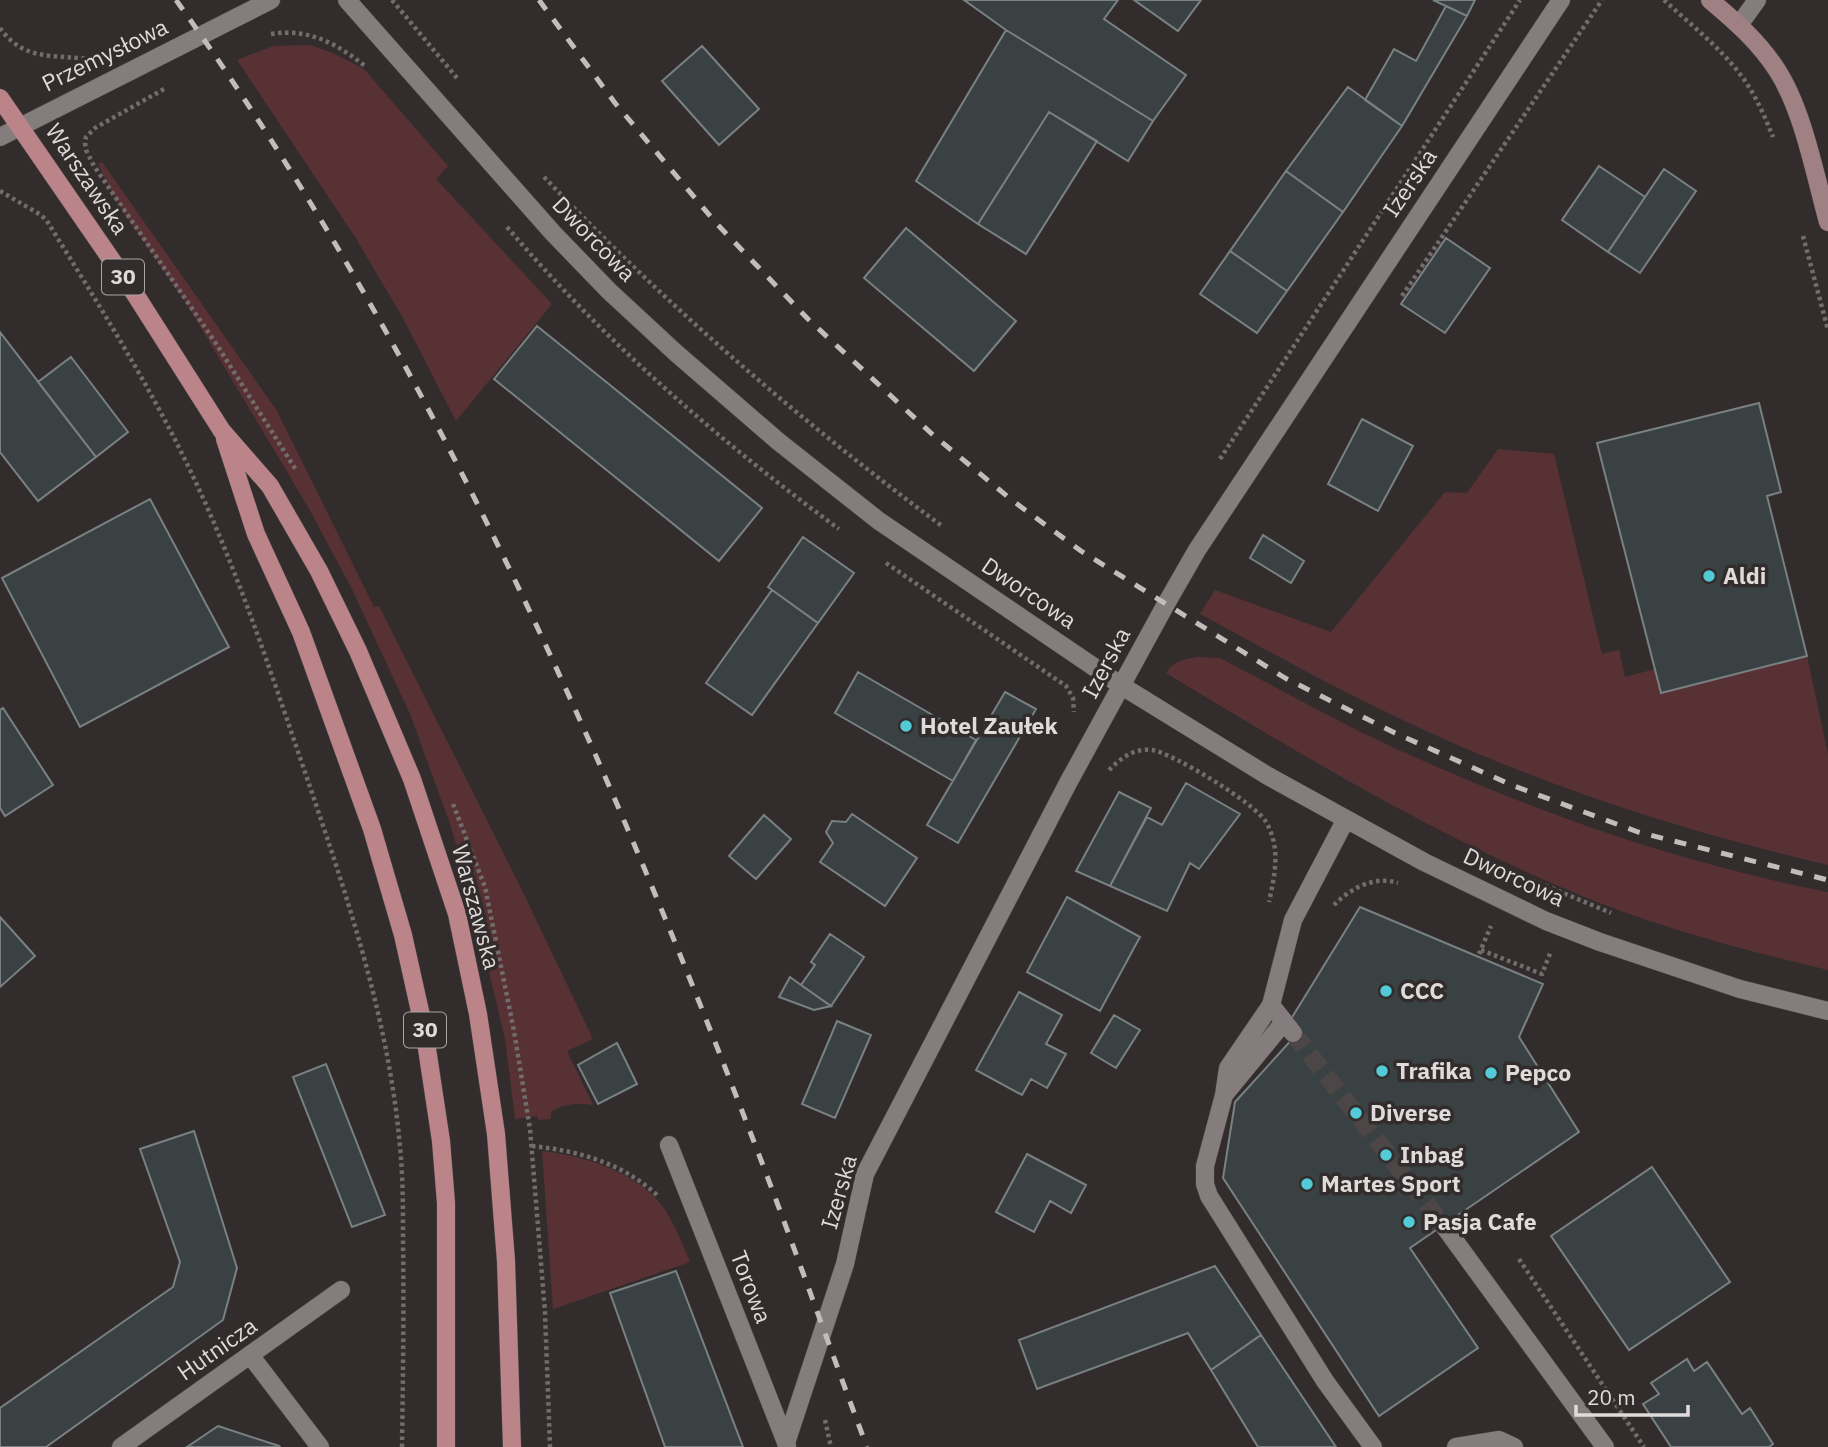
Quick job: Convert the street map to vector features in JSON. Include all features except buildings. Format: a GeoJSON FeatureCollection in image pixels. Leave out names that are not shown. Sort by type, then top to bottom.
{"type":"FeatureCollection","features":[{"type":"Feature","properties":{"kind":"main road"},"geometry":{"type":"LineString","coordinates":[[1710,0],[1739,25],[1771,62],[1790,94],[1828,222]]}},
{"type":"Feature","properties":{"kind":"main road","name":"Warszawska"},"geometry":{"type":"LineString","coordinates":[[0,98],[135,294],[222,430],[270,486],[319,571],[358,651],[412,779],[457,914],[478,1014],[496,1134],[506,1261],[512,1447]]}},
{"type":"Feature","properties":{"kind":"main road","name":"Warszawska"},"geometry":{"type":"LineString","coordinates":[[222,430],[256,534],[300,632],[372,829],[403,935],[424,1029],[441,1142],[446,1203],[446,1447]]}},
{"type":"Feature","properties":{"kind":"street","name":"Przemysłowa"},"geometry":{"type":"LineString","coordinates":[[0,137],[271,0]]}},
{"type":"Feature","properties":{"kind":"street","name":"Dworcowa"},"geometry":{"type":"LineString","coordinates":[[348,0],[553,233],[676,353],[779,442],[879,521],[1122,687],[1268,776],[1482,891],[1546,921],[1740,989],[1828,1011]]}},
{"type":"Feature","properties":{"kind":"street","name":"Izerska"},"geometry":{"type":"LineString","coordinates":[[787,1445],[845,1264],[864,1174],[1036,844],[1166,604],[1237,487],[1561,0]]}},
{"type":"Feature","properties":{"kind":"street"},"geometry":{"type":"LineString","coordinates":[[1739,25],[1757,0]]}},
{"type":"Feature","properties":{"kind":"street"},"geometry":{"type":"LineString","coordinates":[[1346,819],[1293,920],[1271,1005],[1228,1068],[1205,1166],[1205,1184],[1209,1196],[1325,1381],[1373,1447]]}},
{"type":"Feature","properties":{"kind":"street"},"geometry":{"type":"LineString","coordinates":[[1224,1094],[1288,1028],[1271,1005]]}},
{"type":"Feature","properties":{"kind":"street","name":"Torowa"},"geometry":{"type":"LineString","coordinates":[[669,1145],[787,1445]]}},
{"type":"Feature","properties":{"kind":"street"},"geometry":{"type":"LineString","coordinates":[[1444,1226],[1605,1447]]}},
{"type":"Feature","properties":{"kind":"street","name":"Hutnicza"},"geometry":{"type":"LineString","coordinates":[[121,1447],[341,1290]]}},
{"type":"Feature","properties":{"kind":"street"},"geometry":{"type":"LineString","coordinates":[[250,1355],[320,1447]]}},
{"type":"Feature","properties":{"kind":"street"},"geometry":{"type":"LineString","coordinates":[[1455,1447],[1499,1440],[1514,1447]]}},
{"type":"Feature","properties":{"kind":"path"},"geometry":{"type":"LineString","coordinates":[[392,0],[458,79]]}},
{"type":"Feature","properties":{"kind":"path"},"geometry":{"type":"LineString","coordinates":[[1215,468],[1520,0]]}},
{"type":"Feature","properties":{"kind":"path"},"geometry":{"type":"LineString","coordinates":[[1399,301],[1602,0]]}},
{"type":"Feature","properties":{"kind":"path"},"geometry":{"type":"LineString","coordinates":[[1664,0],[1714,45],[1743,78],[1761,108],[1775,140]]}},
{"type":"Feature","properties":{"kind":"path"},"geometry":{"type":"LineString","coordinates":[[0,28],[19,48],[35,53],[101,59]]}},
{"type":"Feature","properties":{"kind":"path"},"geometry":{"type":"LineString","coordinates":[[259,38],[283,32],[315,35],[348,53],[373,73]]}},
{"type":"Feature","properties":{"kind":"path"},"geometry":{"type":"LineString","coordinates":[[104,183],[86,150],[86,137],[95,128],[166,88]]}},
{"type":"Feature","properties":{"kind":"path"},"geometry":{"type":"LineString","coordinates":[[538,170],[604,240],[692,323],[808,422],[947,530]]}},
{"type":"Feature","properties":{"kind":"path"},"geometry":{"type":"LineString","coordinates":[[0,191],[47,221],[149,391],[190,469],[228,557],[278,689],[329,839],[365,958],[383,1032],[400,1147],[404,1300],[402,1447]]}},
{"type":"Feature","properties":{"kind":"path"},"geometry":{"type":"LineString","coordinates":[[505,226],[629,357],[723,439],[844,533]]}},
{"type":"Feature","properties":{"kind":"path"},"geometry":{"type":"LineString","coordinates":[[883,561],[1066,686],[1073,698],[1073,716]]}},
{"type":"Feature","properties":{"kind":"path"},"geometry":{"type":"LineString","coordinates":[[1104,779],[1118,761],[1128,754],[1152,750],[1184,765],[1251,805],[1266,821],[1274,840],[1276,859],[1268,907],[1293,920]]}},
{"type":"Feature","properties":{"kind":"path"},"geometry":{"type":"LineString","coordinates":[[1522,876],[1622,918]]}},
{"type":"Feature","properties":{"kind":"path"},"geometry":{"type":"LineString","coordinates":[[1328,911],[1356,887],[1382,880],[1402,884]]}},
{"type":"Feature","properties":{"kind":"path"},"geometry":{"type":"LineString","coordinates":[[1492,925],[1480,952],[1542,974],[1548,958]]}},
{"type":"Feature","properties":{"kind":"path"},"geometry":{"type":"LineString","coordinates":[[532,1146],[576,1152],[609,1163],[634,1176],[661,1199]]}},
{"type":"Feature","properties":{"kind":"path"},"geometry":{"type":"LineString","coordinates":[[1519,1259],[1644,1447]]}},
{"type":"Feature","properties":{"kind":"path"},"geometry":{"type":"LineString","coordinates":[[826,1415],[825,1428],[831,1447]]}},
{"type":"Feature","properties":{"kind":"shaded area"},"geometry":{"type":"Polygon","coordinates":[[[310,45],[364,69],[448,166],[436,179],[552,304],[456,421],[404,320],[357,240],[237,60],[273,46],[310,45]]]}},
{"type":"Feature","properties":{"kind":"shaded area"},"geometry":{"type":"Polygon","coordinates":[[[102,162],[277,411],[374,607],[379,606],[519,884],[593,1039],[567,1051],[593,1105],[560,1107],[551,1112],[551,1119],[538,1120],[537,1116],[515,1119],[505,1039],[469,888],[450,824],[410,714],[351,587],[308,507],[185,301],[118,204],[98,164],[102,162]]]}},
{"type":"Feature","properties":{"kind":"shaded area"},"geometry":{"type":"Polygon","coordinates":[[[1498,449],[1554,454],[1602,654],[1619,650],[1625,677],[1655,669],[1661,693],[1807,656],[1828,754],[1828,865],[1655,818],[1542,779],[1432,734],[1200,614],[1215,590],[1331,632],[1445,492],[1467,493],[1498,449]]]}},
{"type":"Feature","properties":{"kind":"shaded area"},"geometry":{"type":"Polygon","coordinates":[[[1198,657],[1220,658],[1390,746],[1550,813],[1715,866],[1828,892],[1828,970],[1732,946],[1637,917],[1575,893],[1469,845],[1366,791],[1166,673],[1176,663],[1198,657]]]}},
{"type":"Feature","properties":{"kind":"shaded area"},"geometry":{"type":"Polygon","coordinates":[[[542,1151],[606,1166],[649,1191],[665,1209],[690,1262],[553,1309],[542,1151]]]}},
{"type":"Feature","properties":{"kind":"tunnel"},"geometry":{"type":"LineString","coordinates":[[1293,1033],[1444,1226]]}},
{"type":"Feature","properties":{"kind":"railway"},"geometry":{"type":"LineString","coordinates":[[176,0],[265,131],[348,266],[426,405],[498,546],[566,689],[691,981],[764,1168],[867,1447]]}},
{"type":"Feature","properties":{"kind":"railway"},"geometry":{"type":"LineString","coordinates":[[539,0],[615,103],[716,223],[808,319],[932,434],[1013,501],[1081,551],[1285,678],[1395,733],[1514,786],[1638,832],[1828,880]]}},
{"type":"Feature","properties":{"kind":"place","name":"Aldi"},"geometry":{"type":"Point","coordinates":[1709,576]}},
{"type":"Feature","properties":{"kind":"place","name":"Hotel Zaułek"},"geometry":{"type":"Point","coordinates":[906,726]}},
{"type":"Feature","properties":{"kind":"place","name":"CCC"},"geometry":{"type":"Point","coordinates":[1386,991]}},
{"type":"Feature","properties":{"kind":"place","name":"Trafika"},"geometry":{"type":"Point","coordinates":[1382,1071]}},
{"type":"Feature","properties":{"kind":"place","name":"Pepco"},"geometry":{"type":"Point","coordinates":[1491,1073]}},
{"type":"Feature","properties":{"kind":"place","name":"Diverse"},"geometry":{"type":"Point","coordinates":[1356,1113]}},
{"type":"Feature","properties":{"kind":"place","name":"Inbag"},"geometry":{"type":"Point","coordinates":[1386,1155]}},
{"type":"Feature","properties":{"kind":"place","name":"Martes Sport"},"geometry":{"type":"Point","coordinates":[1307,1184]}},
{"type":"Feature","properties":{"kind":"place","name":"Pasja Cafe"},"geometry":{"type":"Point","coordinates":[1409,1222]}}]}
